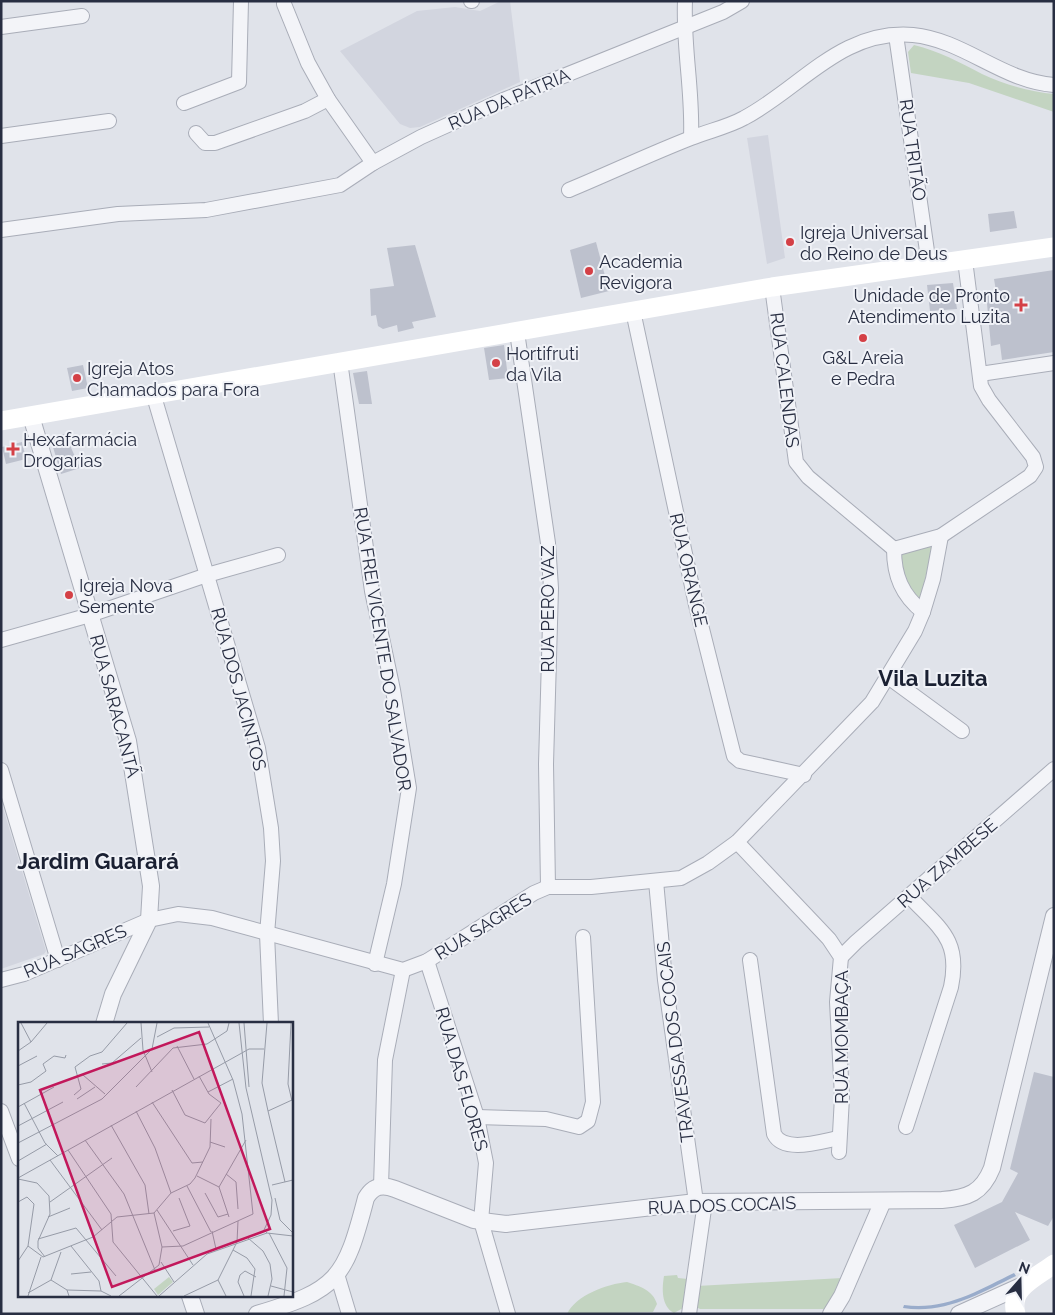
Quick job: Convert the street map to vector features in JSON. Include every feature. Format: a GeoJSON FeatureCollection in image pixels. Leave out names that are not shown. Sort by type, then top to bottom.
{"type":"FeatureCollection","features":[{"type":"Feature","properties":{"kind":"main road"},"geometry":{"type":"LineString","coordinates":[[1,421],[153,393],[772,287],[1054,247]]}},
{"type":"Feature","properties":{"kind":"main road"},"geometry":{"type":"LineString","coordinates":[[1016,1314],[1014,1303],[1021,1286],[1054,1264]]}},
{"type":"Feature","properties":{"kind":"street"},"geometry":{"type":"LineString","coordinates":[[184,103],[239,82],[241,1]]}},
{"type":"Feature","properties":{"kind":"street"},"geometry":{"type":"LineString","coordinates":[[686,1],[684,27],[692,120],[691,137]]}},
{"type":"Feature","properties":{"kind":"street","name":"RUA DA PÁTRIA"},"geometry":{"type":"LineString","coordinates":[[1,230],[118,214],[206,210],[340,185],[372,163],[420,136],[501,101],[723,12],[742,1]]}},
{"type":"Feature","properties":{"kind":"street"},"geometry":{"type":"LineString","coordinates":[[284,4],[308,63],[328,99],[372,163]]}},
{"type":"Feature","properties":{"kind":"street"},"geometry":{"type":"LineString","coordinates":[[1,28],[82,16]]}},
{"type":"Feature","properties":{"kind":"street"},"geometry":{"type":"LineString","coordinates":[[569,190],[691,137],[744,118],[847,47],[872,38],[896,35],[914,36],[952,44],[1017,78],[1054,85]]}},
{"type":"Feature","properties":{"kind":"street","name":"RUA TRITÃO"},"geometry":{"type":"LineString","coordinates":[[896,35],[929,265]]}},
{"type":"Feature","properties":{"kind":"street"},"geometry":{"type":"LineString","coordinates":[[196,134],[204,143],[215,143],[305,111],[328,99]]}},
{"type":"Feature","properties":{"kind":"street"},"geometry":{"type":"LineString","coordinates":[[1,136],[109,121]]}},
{"type":"Feature","properties":{"kind":"street"},"geometry":{"type":"LineString","coordinates":[[923,612],[912,603],[900,584],[894,564],[894,549],[941,536],[1030,476],[1036,467],[1033,457],[984,391],[980,374],[965,260]]}},
{"type":"Feature","properties":{"kind":"street","name":"RUA CALENDAS"},"geometry":{"type":"LineString","coordinates":[[772,287],[796,462],[808,477],[894,549]]}},
{"type":"Feature","properties":{"kind":"street","name":"RUA ORANGE"},"geometry":{"type":"LineString","coordinates":[[633,311],[696,606],[734,756],[740,761],[804,775]]}},
{"type":"Feature","properties":{"kind":"street","name":"RUA PERO VAZ"},"geometry":{"type":"LineString","coordinates":[[517,332],[548,543],[550,570],[546,764],[548,887]]}},
{"type":"Feature","properties":{"kind":"street","name":"RUA FREI VICENTE DO SALVADOR"},"geometry":{"type":"LineString","coordinates":[[340,361],[372,591],[393,690],[409,788],[394,884],[375,964]]}},
{"type":"Feature","properties":{"kind":"street"},"geometry":{"type":"LineString","coordinates":[[980,374],[1054,363]]}},
{"type":"Feature","properties":{"kind":"street","name":"RUA DOS JACINTOS"},"geometry":{"type":"LineString","coordinates":[[153,393],[258,748],[266,794],[273,861],[267,934],[272,1022]]}},
{"type":"Feature","properties":{"kind":"street","name":"RUA SARACANTÃ"},"geometry":{"type":"LineString","coordinates":[[31,416],[128,741],[151,886],[148,920],[113,994],[105,1022]]}},
{"type":"Feature","properties":{"kind":"street","name":"RUA SAGRES"},"geometry":{"type":"LineString","coordinates":[[1,980],[24,974],[148,920],[178,914],[212,918],[375,964],[403,970],[427,961],[534,893],[548,887],[592,887],[681,878],[723,854],[737,842],[804,775],[872,702],[915,631],[923,612],[933,579],[941,536]]}},
{"type":"Feature","properties":{"kind":"street"},"geometry":{"type":"LineString","coordinates":[[1,640],[90,615],[207,575],[278,555]]}},
{"type":"Feature","properties":{"kind":"street"},"geometry":{"type":"LineString","coordinates":[[887,676],[962,731]]}},
{"type":"Feature","properties":{"kind":"street","name":"RUA ZAMBESE"},"geometry":{"type":"LineString","coordinates":[[841,958],[856,942],[1054,769]]}},
{"type":"Feature","properties":{"kind":"street"},"geometry":{"type":"LineString","coordinates":[[1,770],[58,960]]}},
{"type":"Feature","properties":{"kind":"street","name":"RUA MOMBAÇA"},"geometry":{"type":"LineString","coordinates":[[737,842],[828,939],[841,958],[837,1002],[842,1097],[839,1152]]}},
{"type":"Feature","properties":{"kind":"street","name":"TRAVESSA DOS COCAIS"},"geometry":{"type":"LineString","coordinates":[[656,882],[665,980],[701,1202],[689,1314]]}},
{"type":"Feature","properties":{"kind":"street"},"geometry":{"type":"LineString","coordinates":[[906,1128],[951,987],[955,965],[950,941],[910,896]]}},
{"type":"Feature","properties":{"kind":"street","name":"RUA DOS COCAIS"},"geometry":{"type":"LineString","coordinates":[[381,1186],[481,1221],[513,1224],[701,1202],[952,1199],[976,1191],[988,1178],[1054,916]]}},
{"type":"Feature","properties":{"kind":"street"},"geometry":{"type":"LineString","coordinates":[[477,1117],[546,1119],[576,1128],[583,1126],[588,1121],[593,1102],[583,937]]}},
{"type":"Feature","properties":{"kind":"street"},"geometry":{"type":"LineString","coordinates":[[750,960],[774,1134],[780,1142],[791,1145],[839,1138]]}},
{"type":"Feature","properties":{"kind":"street","name":"RUA DAS FLORES"},"geometry":{"type":"LineString","coordinates":[[427,961],[477,1117],[486,1163],[481,1221],[508,1314]]}},
{"type":"Feature","properties":{"kind":"street"},"geometry":{"type":"LineString","coordinates":[[257,1314],[323,1288],[338,1274],[353,1248],[366,1198],[370,1191],[381,1186],[385,1060],[403,970]]}},
{"type":"Feature","properties":{"kind":"street"},"geometry":{"type":"LineString","coordinates":[[1,1112],[18,1156]]}},
{"type":"Feature","properties":{"kind":"street"},"geometry":{"type":"LineString","coordinates":[[831,1314],[842,1296],[883,1201]]}},
{"type":"Feature","properties":{"kind":"street"},"geometry":{"type":"LineString","coordinates":[[338,1274],[348,1314]]}},
{"type":"Feature","properties":{"kind":"street"},"geometry":{"type":"LineString","coordinates":[[958,1314],[1021,1286]]}},
{"type":"Feature","properties":{"kind":"street"},"geometry":{"type":"LineString","coordinates":[[191,1298],[196,1314]]}},
{"type":"Feature","properties":{"kind":"shaded area"},"geometry":{"type":"Polygon","coordinates":[[[501,1],[510,1],[520,82],[420,127],[410,128],[400,124],[340,51],[417,11],[455,7],[480,11],[501,1]]]}},
{"type":"Feature","properties":{"kind":"shaded area"},"geometry":{"type":"Polygon","coordinates":[[[768,135],[785,258],[767,264],[747,138],[768,135]]]}},
{"type":"Feature","properties":{"kind":"shaded area"},"geometry":{"type":"Polygon","coordinates":[[[1,801],[46,951],[44,954],[1,969],[1,801]]]}},
{"type":"Feature","properties":{"kind":"green space"},"geometry":{"type":"Polygon","coordinates":[[[914,45],[957,61],[999,81],[1026,89],[1054,94],[1054,112],[969,83],[911,73],[908,52],[914,45]]]}},
{"type":"Feature","properties":{"kind":"green space"},"geometry":{"type":"Polygon","coordinates":[[[933,544],[920,601],[903,576],[900,554],[933,544]]]}},
{"type":"Feature","properties":{"kind":"green space"},"geometry":{"type":"Polygon","coordinates":[[[677,1275],[678,1278],[688,1279],[685,1307],[674,1313],[667,1306],[663,1296],[663,1286],[664,1276],[677,1275]]]}},
{"type":"Feature","properties":{"kind":"green space"},"geometry":{"type":"Polygon","coordinates":[[[842,1278],[827,1307],[824,1309],[700,1309],[696,1307],[697,1286],[842,1278]]]}},
{"type":"Feature","properties":{"kind":"green space"},"geometry":{"type":"Polygon","coordinates":[[[627,1282],[645,1289],[652,1295],[657,1304],[653,1312],[567,1314],[577,1301],[585,1296],[610,1285],[627,1282]]]}},
{"type":"Feature","properties":{"kind":"water"},"geometry":{"type":"Polygon","coordinates":[[[1014,1273],[1016,1276],[962,1301],[933,1308],[903,1308],[904,1305],[934,1305],[961,1298],[1014,1273]]]}},
{"type":"Feature","properties":{"kind":"building"},"geometry":{"type":"Polygon","coordinates":[[[1014,211],[1017,228],[990,232],[988,214],[1014,211]]]}},
{"type":"Feature","properties":{"kind":"building","name":"Academia Revigora"},"geometry":{"type":"Polygon","coordinates":[[[596,242],[609,291],[581,298],[570,250],[596,242]]]}},
{"type":"Feature","properties":{"kind":"building"},"geometry":{"type":"Polygon","coordinates":[[[415,245],[436,317],[412,322],[414,328],[398,332],[397,325],[383,329],[378,326],[376,315],[371,316],[370,289],[394,286],[387,248],[415,245]]]}},
{"type":"Feature","properties":{"kind":"building","name":"Unidade de Pronto Atendimento Luzita"},"geometry":{"type":"Polygon","coordinates":[[[1054,270],[1054,352],[1002,360],[1000,344],[991,346],[986,293],[996,291],[994,279],[1054,270]]]}},
{"type":"Feature","properties":{"kind":"building"},"geometry":{"type":"Polygon","coordinates":[[[953,283],[957,309],[930,311],[927,285],[953,283]]]}},
{"type":"Feature","properties":{"kind":"building","name":"Hortifruti da Vila"},"geometry":{"type":"Polygon","coordinates":[[[504,345],[508,378],[489,380],[484,348],[504,345]]]}},
{"type":"Feature","properties":{"kind":"building","name":"Igreja Atos Chamados para Fora"},"geometry":{"type":"Polygon","coordinates":[[[83,365],[88,388],[72,391],[67,368],[83,365]]]}},
{"type":"Feature","properties":{"kind":"building"},"geometry":{"type":"Polygon","coordinates":[[[367,371],[372,404],[359,404],[353,373],[367,371]]]}},
{"type":"Feature","properties":{"kind":"building"},"geometry":{"type":"Polygon","coordinates":[[[65,434],[80,468],[61,474],[50,437],[65,434]]]}},
{"type":"Feature","properties":{"kind":"building"},"geometry":{"type":"Polygon","coordinates":[[[22,442],[26,459],[6,464],[2,447],[22,442]]]}},
{"type":"Feature","properties":{"kind":"building"},"geometry":{"type":"Polygon","coordinates":[[[1034,1072],[1054,1077],[1054,1216],[1048,1226],[1015,1212],[1030,1240],[975,1268],[954,1225],[1002,1202],[1018,1173],[1010,1169],[1034,1072]]]}},
{"type":"Feature","properties":{"kind":"place","name":"Igreja Universal do Reino de Deus"},"geometry":{"type":"Point","coordinates":[790,242]}},
{"type":"Feature","properties":{"kind":"place","name":"Academia Revigora"},"geometry":{"type":"Point","coordinates":[589,271]}},
{"type":"Feature","properties":{"kind":"place","name":"Unidade de Pronto Atendimento Luzita"},"geometry":{"type":"Point","coordinates":[1021,305]}},
{"type":"Feature","properties":{"kind":"place","name":"G&L Areia e Pedra"},"geometry":{"type":"Point","coordinates":[863,338]}},
{"type":"Feature","properties":{"kind":"place","name":"Hortifruti da Vila"},"geometry":{"type":"Point","coordinates":[496,363]}},
{"type":"Feature","properties":{"kind":"place","name":"Igreja Atos Chamados para Fora"},"geometry":{"type":"Point","coordinates":[77,378]}},
{"type":"Feature","properties":{"kind":"place","name":"Hexafarmácia Drogarias"},"geometry":{"type":"Point","coordinates":[13,449]}},
{"type":"Feature","properties":{"kind":"place","name":"Igreja Nova Semente"},"geometry":{"type":"Point","coordinates":[69,595]}},
{"type":"Feature","properties":{"kind":"district","name":"Vila Luzita"},"geometry":{"type":"Point","coordinates":[933,678]}},
{"type":"Feature","properties":{"kind":"district","name":"Jardim Guarará"},"geometry":{"type":"Point","coordinates":[98,861]}}]}
